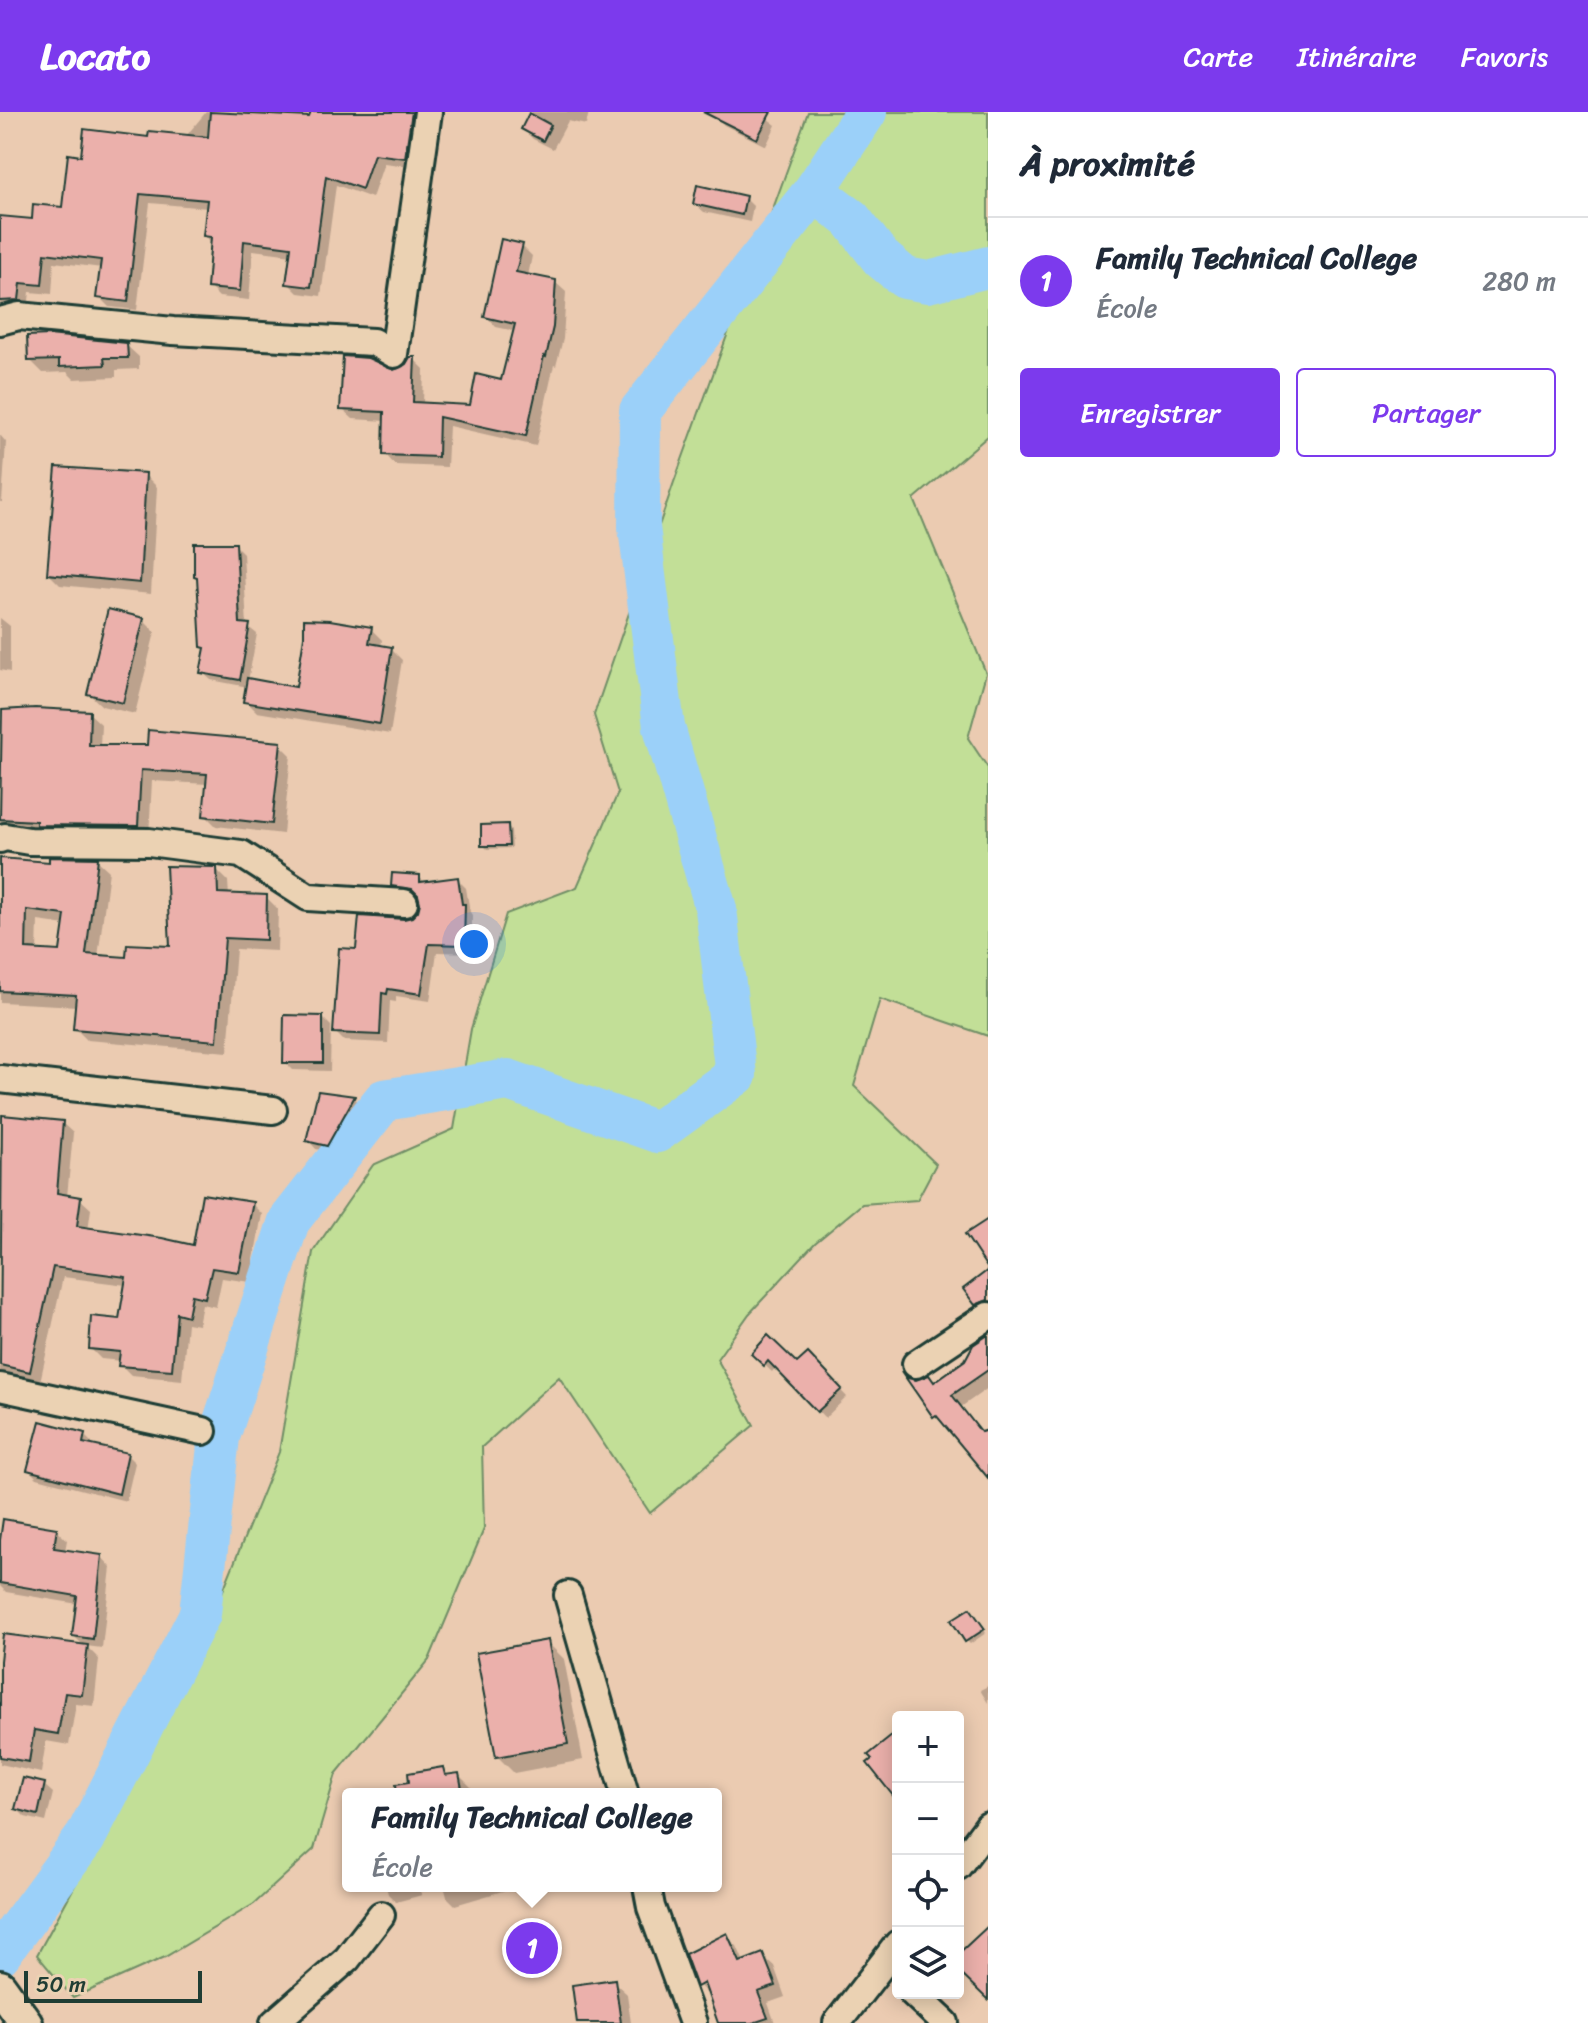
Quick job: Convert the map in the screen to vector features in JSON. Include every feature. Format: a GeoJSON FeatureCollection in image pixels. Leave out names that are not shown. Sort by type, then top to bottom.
{"type":"FeatureCollection","features":[{"type":"Feature","properties":{"kind":"street"},"geometry":{"type":"LineString","coordinates":[[0,321],[19,316],[173,331],[373,342],[394,354],[428,112]]}},
{"type":"Feature","properties":{"kind":"street"},"geometry":{"type":"LineString","coordinates":[[0,839],[149,842],[241,854],[308,897],[404,903]]}},
{"type":"Feature","properties":{"kind":"street"},"geometry":{"type":"LineString","coordinates":[[0,1079],[273,1110]]}},
{"type":"Feature","properties":{"kind":"street"},"geometry":{"type":"LineString","coordinates":[[916,1364],[988,1316]]}},
{"type":"Feature","properties":{"kind":"street"},"geometry":{"type":"LineString","coordinates":[[0,1387],[203,1431]]}},
{"type":"Feature","properties":{"kind":"street"},"geometry":{"type":"LineString","coordinates":[[568,1595],[623,1788]]}},
{"type":"Feature","properties":{"kind":"street"},"geometry":{"type":"LineString","coordinates":[[964,1858],[988,1826]]}},
{"type":"Feature","properties":{"kind":"street"},"geometry":{"type":"LineString","coordinates":[[648,1892],[693,2023]]}},
{"type":"Feature","properties":{"kind":"street"},"geometry":{"type":"LineString","coordinates":[[274,2023],[347,1959],[381,1915]]}},
{"type":"Feature","properties":{"kind":"street"},"geometry":{"type":"LineString","coordinates":[[837,2023],[892,1964]]}},
{"type":"Feature","properties":{"kind":"street"},"geometry":{"type":"LineString","coordinates":[[0,1987],[26,2023]]}},
{"type":"Feature","properties":{"kind":"street"},"geometry":{"type":"LineString","coordinates":[[919,1999],[945,2023]]}},
{"type":"Feature","properties":{"kind":"green space"},"geometry":{"type":"Polygon","coordinates":[[[808,112],[988,112],[988,436],[914,499],[986,673],[968,738],[988,768],[988,1036],[880,999],[854,1086],[936,1164],[917,1200],[862,1204],[815,1243],[749,1314],[717,1359],[754,1425],[650,1513],[559,1377],[482,1447],[484,1529],[429,1660],[336,1774],[314,1849],[254,1904],[165,1957],[73,1998],[37,1955],[186,1682],[279,1452],[313,1252],[373,1165],[454,1129],[471,1029],[506,914],[577,887],[618,793],[594,715],[674,482],[808,112]]]}},
{"type":"Feature","properties":{"kind":"building"},"geometry":{"type":"Polygon","coordinates":[[[210,112],[309,117],[311,112],[412,112],[405,158],[374,154],[362,189],[326,176],[311,287],[286,284],[291,247],[244,241],[240,291],[207,288],[211,237],[203,236],[207,200],[140,194],[128,302],[96,298],[101,260],[45,253],[42,285],[21,283],[19,300],[0,301],[0,216],[32,219],[33,204],[62,207],[68,154],[81,156],[84,129],[148,137],[149,131],[208,137],[210,112]]]}},
{"type":"Feature","properties":{"kind":"building"},"geometry":{"type":"Polygon","coordinates":[[[703,112],[771,112],[757,139],[703,112]]]}},
{"type":"Feature","properties":{"kind":"building"},"geometry":{"type":"Polygon","coordinates":[[[529,113],[551,125],[543,141],[521,129],[529,113]]]}},
{"type":"Feature","properties":{"kind":"building"},"geometry":{"type":"Polygon","coordinates":[[[697,185],[746,196],[742,215],[693,204],[697,185]]]}},
{"type":"Feature","properties":{"kind":"building"},"geometry":{"type":"Polygon","coordinates":[[[501,239],[523,244],[516,272],[556,280],[553,327],[526,436],[439,417],[438,457],[383,455],[384,412],[340,410],[343,356],[368,358],[394,370],[406,364],[410,357],[415,357],[413,402],[470,405],[476,374],[501,380],[515,324],[484,317],[501,239]]]}},
{"type":"Feature","properties":{"kind":"building"},"geometry":{"type":"Polygon","coordinates":[[[49,335],[127,343],[128,358],[104,358],[105,365],[59,367],[59,360],[28,361],[27,336],[49,335]]]}},
{"type":"Feature","properties":{"kind":"building"},"geometry":{"type":"Polygon","coordinates":[[[56,467],[146,473],[140,583],[47,574],[56,467]]]}},
{"type":"Feature","properties":{"kind":"building"},"geometry":{"type":"Polygon","coordinates":[[[194,543],[236,543],[240,623],[250,624],[240,680],[200,673],[205,648],[201,647],[194,543]]]}},
{"type":"Feature","properties":{"kind":"building"},"geometry":{"type":"Polygon","coordinates":[[[108,609],[144,618],[123,703],[87,694],[108,609]]]}},
{"type":"Feature","properties":{"kind":"building"},"geometry":{"type":"Polygon","coordinates":[[[304,619],[372,627],[369,643],[392,647],[380,724],[243,702],[247,678],[296,687],[304,619]]]}},
{"type":"Feature","properties":{"kind":"building"},"geometry":{"type":"Polygon","coordinates":[[[2,710],[90,711],[89,745],[147,745],[148,730],[281,742],[272,824],[203,816],[207,774],[141,770],[138,826],[36,825],[36,821],[0,819],[2,710]]]}},
{"type":"Feature","properties":{"kind":"building"},"geometry":{"type":"Polygon","coordinates":[[[508,824],[509,846],[481,846],[481,825],[508,824]]]}},
{"type":"Feature","properties":{"kind":"building"},"geometry":{"type":"Polygon","coordinates":[[[49,857],[98,858],[86,954],[126,957],[127,944],[170,946],[166,866],[217,867],[218,893],[267,895],[266,940],[225,938],[217,1041],[73,1029],[76,995],[0,991],[0,858],[49,862],[49,857]],[[27,910],[26,949],[60,951],[65,915],[27,910]]]}},
{"type":"Feature","properties":{"kind":"building"},"geometry":{"type":"Polygon","coordinates":[[[392,873],[420,875],[420,882],[458,877],[462,904],[465,904],[464,945],[429,944],[421,994],[388,989],[387,994],[382,993],[380,1035],[333,1033],[339,948],[356,949],[359,916],[404,919],[418,911],[418,895],[412,889],[391,886],[392,873]]]}},
{"type":"Feature","properties":{"kind":"building"},"geometry":{"type":"Polygon","coordinates":[[[284,1015],[323,1016],[323,1063],[283,1063],[284,1015]]]}},
{"type":"Feature","properties":{"kind":"building"},"geometry":{"type":"Polygon","coordinates":[[[318,1091],[355,1096],[327,1146],[306,1141],[318,1091]]]}},
{"type":"Feature","properties":{"kind":"building"},"geometry":{"type":"Polygon","coordinates":[[[2,1115],[63,1121],[57,1193],[81,1197],[77,1226],[193,1245],[202,1194],[253,1202],[239,1272],[212,1268],[205,1298],[192,1295],[188,1316],[177,1313],[172,1370],[118,1366],[120,1352],[89,1349],[91,1316],[119,1319],[126,1277],[53,1267],[30,1372],[0,1365],[2,1115]]]}},
{"type":"Feature","properties":{"kind":"building"},"geometry":{"type":"Polygon","coordinates":[[[988,1219],[988,1269],[965,1234],[988,1219]]]}},
{"type":"Feature","properties":{"kind":"building"},"geometry":{"type":"Polygon","coordinates":[[[988,1270],[988,1300],[975,1305],[963,1289],[988,1270]]]}},
{"type":"Feature","properties":{"kind":"building"},"geometry":{"type":"Polygon","coordinates":[[[768,1335],[797,1363],[808,1353],[842,1389],[817,1412],[768,1361],[764,1366],[751,1354],[768,1335]]]}},
{"type":"Feature","properties":{"kind":"building"},"geometry":{"type":"Polygon","coordinates":[[[988,1335],[988,1370],[952,1395],[981,1432],[988,1430],[988,1478],[936,1415],[933,1417],[901,1371],[908,1378],[916,1380],[929,1375],[934,1382],[965,1360],[973,1345],[988,1335]]]}},
{"type":"Feature","properties":{"kind":"building"},"geometry":{"type":"Polygon","coordinates":[[[40,1421],[85,1433],[83,1443],[128,1453],[119,1494],[27,1470],[40,1421]]]}},
{"type":"Feature","properties":{"kind":"building"},"geometry":{"type":"Polygon","coordinates":[[[3,1519],[57,1528],[54,1548],[102,1555],[93,1639],[72,1636],[77,1596],[0,1583],[3,1519]]]}},
{"type":"Feature","properties":{"kind":"building"},"geometry":{"type":"Polygon","coordinates":[[[970,1608],[985,1629],[965,1642],[951,1620],[970,1608]]]}},
{"type":"Feature","properties":{"kind":"building"},"geometry":{"type":"Polygon","coordinates":[[[3,1634],[88,1645],[82,1695],[65,1693],[58,1734],[34,1730],[29,1762],[0,1757],[3,1634]]]}},
{"type":"Feature","properties":{"kind":"building"},"geometry":{"type":"Polygon","coordinates":[[[548,1640],[568,1744],[496,1757],[476,1653],[548,1640]]]}},
{"type":"Feature","properties":{"kind":"building"},"geometry":{"type":"Polygon","coordinates":[[[892,1736],[892,1794],[867,1763],[872,1759],[868,1755],[892,1736]]]}},
{"type":"Feature","properties":{"kind":"building"},"geometry":{"type":"Polygon","coordinates":[[[443,1767],[445,1775],[459,1773],[462,1788],[396,1788],[396,1784],[409,1782],[408,1773],[443,1767]]]}},
{"type":"Feature","properties":{"kind":"building"},"geometry":{"type":"Polygon","coordinates":[[[23,1778],[45,1783],[38,1815],[15,1809],[23,1778]]]}},
{"type":"Feature","properties":{"kind":"building"},"geometry":{"type":"Polygon","coordinates":[[[988,1926],[988,2000],[964,1977],[964,1948],[988,1926]]]}},
{"type":"Feature","properties":{"kind":"building"},"geometry":{"type":"Polygon","coordinates":[[[727,1933],[740,1962],[763,1953],[776,1986],[758,1992],[768,2018],[753,2023],[718,2023],[704,1983],[697,1987],[685,1954],[727,1933]]]}},
{"type":"Feature","properties":{"kind":"building"},"geometry":{"type":"Polygon","coordinates":[[[615,1979],[621,2023],[577,2023],[572,1985],[615,1979]]]}},
{"type":"Feature","properties":{"kind":"waterway"},"geometry":{"type":"LineString","coordinates":[[0,1954],[85,1838],[200,1614],[219,1437],[289,1221],[384,1100],[508,1080],[657,1132],[736,1075],[716,909],[664,727],[639,527],[640,411],[814,191],[866,112]]}},
{"type":"Feature","properties":{"kind":"waterway"},"geometry":{"type":"LineString","coordinates":[[814,191],[851,219],[881,258],[905,278],[928,282],[988,267]]}},
{"type":"Feature","properties":{"kind":"place","name":"Family Technical College"},"geometry":{"type":"Point","coordinates":[532,1948]}}]}
